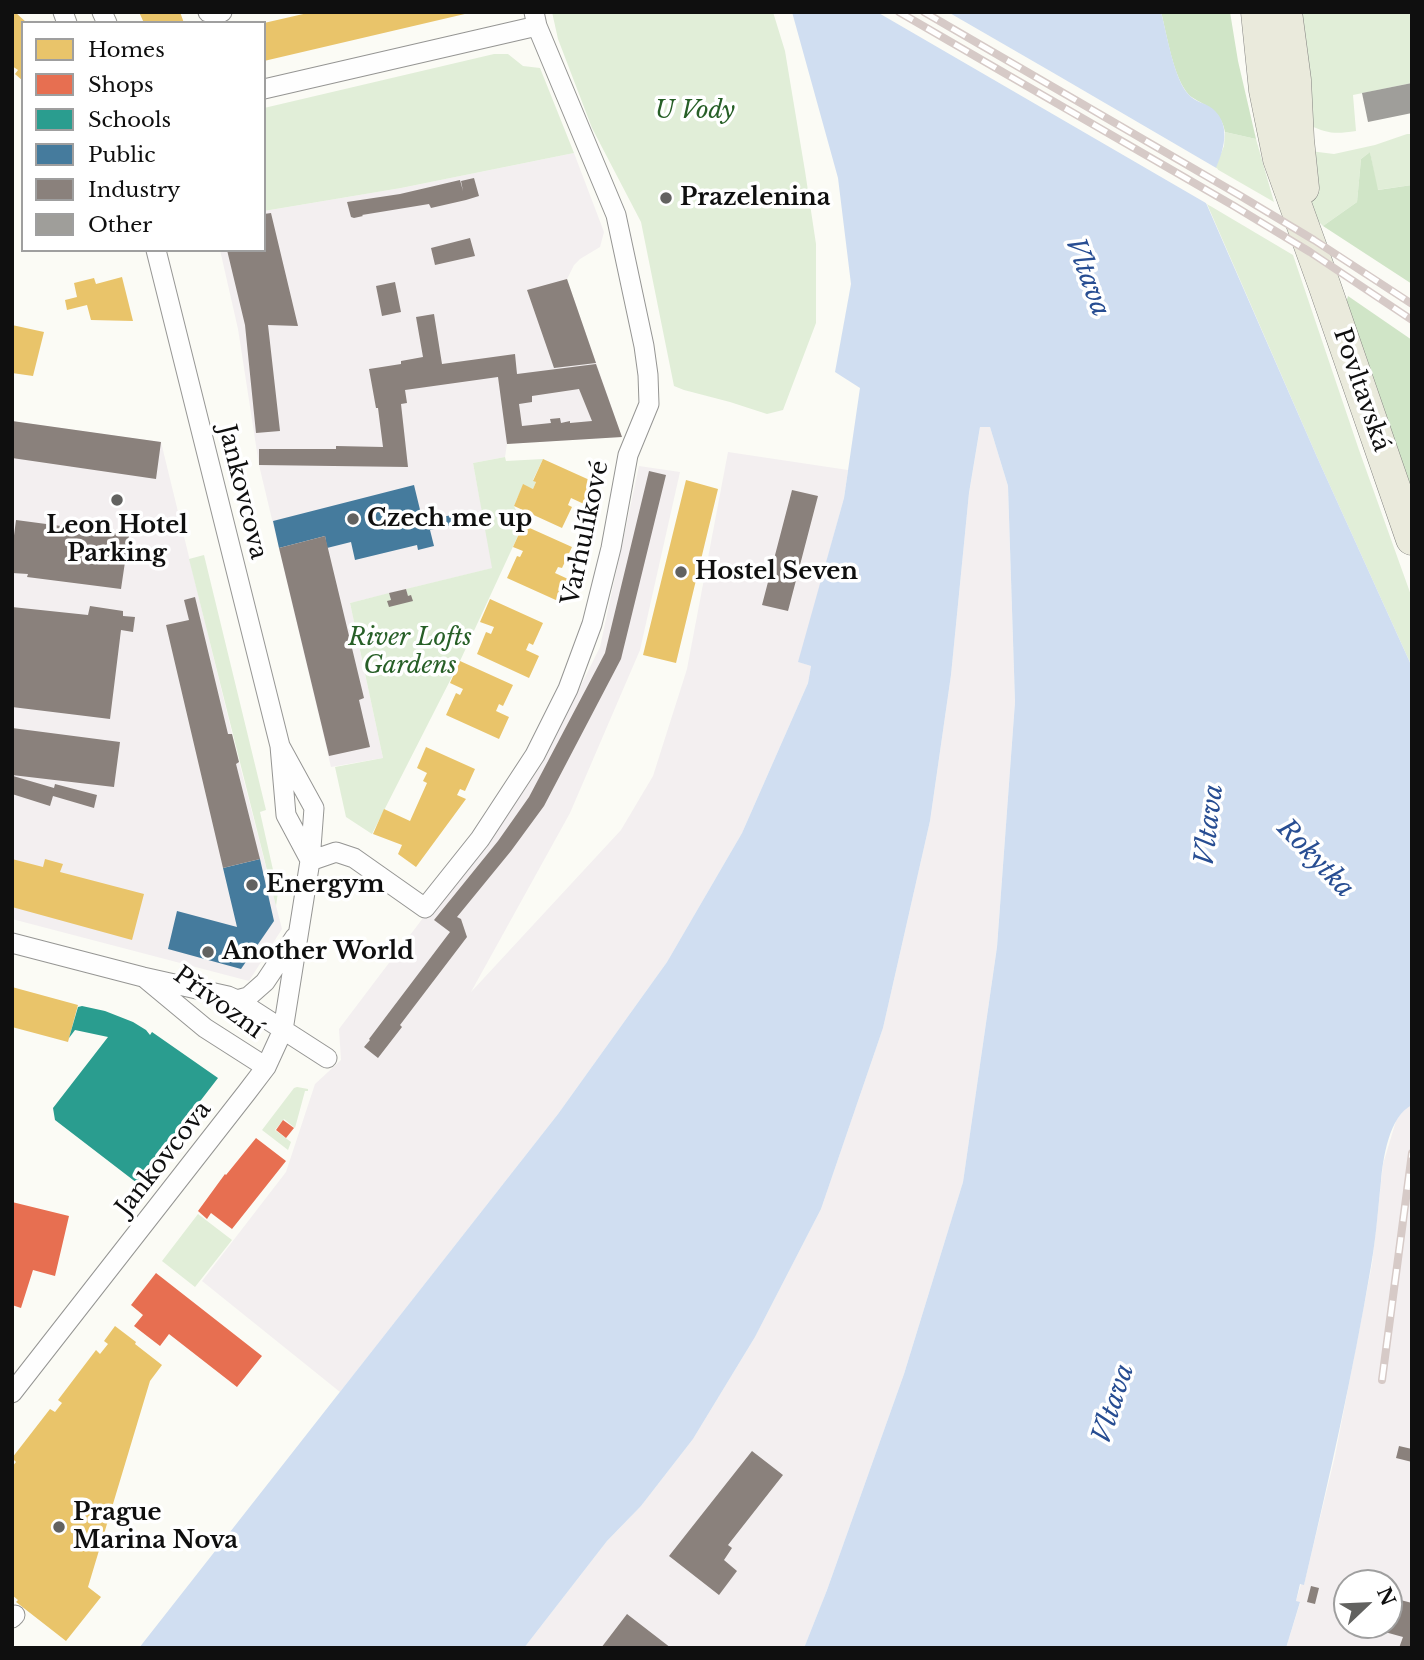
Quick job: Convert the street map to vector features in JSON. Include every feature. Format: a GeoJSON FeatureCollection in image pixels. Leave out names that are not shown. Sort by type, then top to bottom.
{"type":"FeatureCollection","features":[{"type":"Feature","properties":{"kind":"main road","name":"Povltavská"},"geometry":{"type":"LineString","coordinates":[[1257,12],[1265,90],[1279,159],[1412,538]]}},
{"type":"Feature","properties":{"kind":"main road","name":"Povltavská"},"geometry":{"type":"LineString","coordinates":[[1286,12],[1295,80],[1308,242]]}},
{"type":"Feature","properties":{"kind":"street"},"geometry":{"type":"LineString","coordinates":[[208,12],[222,12]]}},
{"type":"Feature","properties":{"kind":"street"},"geometry":{"type":"LineString","coordinates":[[266,88],[536,19]]}},
{"type":"Feature","properties":{"kind":"street","name":"Varhulíkové"},"geometry":{"type":"LineString","coordinates":[[310,861],[336,852],[354,858],[425,908],[480,839],[535,755],[568,689],[592,624],[608,561],[628,455],[649,404],[648,375],[616,215],[536,19]]}},
{"type":"Feature","properties":{"kind":"street","name":"Jankovcova"},"geometry":{"type":"LineString","coordinates":[[156,252],[280,746],[286,815],[310,861]]}},
{"type":"Feature","properties":{"kind":"street","name":"Jankovcova"},"geometry":{"type":"LineString","coordinates":[[12,1393],[266,1067],[283,1030],[310,861],[314,808],[280,746]]}},
{"type":"Feature","properties":{"kind":"street","name":"Jankovcova"},"geometry":{"type":"LineString","coordinates":[[237,1000],[248,996],[265,982],[299,930]]}},
{"type":"Feature","properties":{"kind":"street","name":"Přívozní"},"geometry":{"type":"LineString","coordinates":[[12,943],[237,1000],[283,1030]]}},
{"type":"Feature","properties":{"kind":"street","name":"Přívozní"},"geometry":{"type":"LineString","coordinates":[[143,976],[205,1028],[266,1067]]}},
{"type":"Feature","properties":{"kind":"street"},"geometry":{"type":"LineString","coordinates":[[283,1030],[327,1058]]}},
{"type":"Feature","properties":{"kind":"shaded area"},"geometry":{"type":"Polygon","coordinates":[[[574,153],[604,232],[600,247],[580,259],[567,279],[622,437],[507,444],[505,457],[473,463],[493,568],[350,603],[383,758],[331,767],[259,465],[238,329],[220,252],[266,252],[266,211],[401,188],[574,153]]]}},
{"type":"Feature","properties":{"kind":"shaded area"},"geometry":{"type":"Polygon","coordinates":[[[12,421],[161,442],[282,929],[249,981],[12,919],[12,421]]]}},
{"type":"Feature","properties":{"kind":"shaded area"},"geometry":{"type":"Polygon","coordinates":[[[980,427],[990,427],[1008,486],[1015,702],[997,947],[963,1182],[904,1374],[827,1590],[804,1648],[524,1648],[607,1541],[641,1506],[693,1439],[755,1337],[821,1209],[883,1028],[930,821],[951,675],[969,493],[980,427]]]}},
{"type":"Feature","properties":{"kind":"shaded area"},"geometry":{"type":"Polygon","coordinates":[[[728,452],[848,470],[844,498],[799,662],[811,666],[808,683],[742,833],[667,962],[558,1114],[340,1392],[202,1281],[286,1172],[315,1084],[341,1060],[339,1029],[429,910],[488,844],[542,764],[600,647],[639,466],[680,472],[640,650],[570,813],[471,992],[621,830],[653,776],[687,669],[728,452]]]}},
{"type":"Feature","properties":{"kind":"shaded area"},"geometry":{"type":"Polygon","coordinates":[[[1412,1105],[1412,1648],[1286,1648],[1300,1603],[1296,1601],[1301,1584],[1304,1584],[1335,1456],[1372,1264],[1383,1164],[1396,1121],[1405,1108],[1412,1105]]]}},
{"type":"Feature","properties":{"kind":"green space","name":"U Vody"},"geometry":{"type":"Polygon","coordinates":[[[552,12],[773,12],[785,51],[816,244],[816,323],[783,410],[767,414],[674,386],[641,222],[592,128],[558,39],[552,12]]]}},
{"type":"Feature","properties":{"kind":"green space"},"geometry":{"type":"Polygon","coordinates":[[[1161,12],[1230,12],[1256,139],[1225,132],[1216,113],[1189,95],[1183,87],[1168,44],[1161,12]]]}},
{"type":"Feature","properties":{"kind":"green space"},"geometry":{"type":"Polygon","coordinates":[[[1299,12],[1411,12],[1412,83],[1353,95],[1356,131],[1332,132],[1309,125],[1299,12]]]}},
{"type":"Feature","properties":{"kind":"green space"},"geometry":{"type":"Polygon","coordinates":[[[494,54],[508,54],[523,66],[540,68],[574,153],[401,188],[266,211],[266,108],[494,54]]]}},
{"type":"Feature","properties":{"kind":"green space"},"geometry":{"type":"Polygon","coordinates":[[[1225,132],[1256,139],[1274,202],[1215,168],[1224,146],[1225,132]]]}},
{"type":"Feature","properties":{"kind":"green space"},"geometry":{"type":"Polygon","coordinates":[[[1412,134],[1412,185],[1377,190],[1370,152],[1361,159],[1357,202],[1323,226],[1315,218],[1312,208],[1310,151],[1334,154],[1375,145],[1412,134]]]}},
{"type":"Feature","properties":{"kind":"green space"},"geometry":{"type":"Polygon","coordinates":[[[1370,152],[1378,190],[1412,185],[1412,284],[1323,226],[1357,202],[1361,159],[1370,152]]]}},
{"type":"Feature","properties":{"kind":"green space"},"geometry":{"type":"Polygon","coordinates":[[[1207,204],[1293,255],[1412,598],[1412,667],[1317,457],[1207,204]]]}},
{"type":"Feature","properties":{"kind":"green space"},"geometry":{"type":"Polygon","coordinates":[[[1348,296],[1412,340],[1412,495],[1344,311],[1348,296]]]}},
{"type":"Feature","properties":{"kind":"green space","name":"River Lofts Gardens"},"geometry":{"type":"Polygon","coordinates":[[[505,457],[506,461],[543,459],[533,480],[536,482],[533,489],[523,485],[514,506],[523,525],[460,661],[372,834],[346,817],[335,767],[383,758],[350,603],[389,593],[391,600],[412,601],[406,589],[492,568],[473,463],[505,457]]]}},
{"type":"Feature","properties":{"kind":"green space"},"geometry":{"type":"Polygon","coordinates":[[[204,555],[266,810],[260,812],[278,892],[276,906],[189,559],[204,555]]]}},
{"type":"Feature","properties":{"kind":"green space"},"geometry":{"type":"Polygon","coordinates":[[[297,1087],[308,1091],[305,1091],[295,1128],[284,1119],[275,1130],[291,1142],[288,1150],[262,1130],[297,1087]]]}},
{"type":"Feature","properties":{"kind":"green space"},"geometry":{"type":"Polygon","coordinates":[[[198,1214],[232,1240],[195,1287],[162,1261],[198,1214]]]}},
{"type":"Feature","properties":{"kind":"water"},"geometry":{"type":"Polygon","coordinates":[[[792,12],[1161,12],[1179,79],[1191,97],[1213,109],[1224,129],[1222,152],[1203,196],[1412,667],[1412,1105],[1398,1118],[1386,1150],[1373,1255],[1348,1386],[1304,1585],[1300,1584],[1296,1601],[1300,1602],[1286,1648],[804,1648],[904,1374],[963,1182],[997,947],[1015,702],[1008,486],[990,427],[980,427],[969,493],[951,675],[930,821],[883,1028],[821,1209],[755,1337],[693,1439],[641,1506],[607,1541],[524,1648],[139,1648],[558,1114],[667,962],[742,833],[808,683],[811,666],[798,662],[844,498],[860,388],[835,372],[851,284],[838,178],[792,12]]]}},
{"type":"Feature","properties":{"kind":"pier"},"geometry":{"type":"Polygon","coordinates":[[[877,12],[948,12],[1057,75],[1218,169],[1208,187],[1207,195],[1211,206],[877,12]]]}},
{"type":"Feature","properties":{"kind":"building: Homes"},"geometry":{"type":"Polygon","coordinates":[[[12,12],[15,12],[25,21],[21,21],[21,79],[15,74],[18,70],[12,66],[12,12]]]}},
{"type":"Feature","properties":{"kind":"building: Homes"},"geometry":{"type":"Polygon","coordinates":[[[139,12],[180,12],[183,21],[143,21],[139,12]]]}},
{"type":"Feature","properties":{"kind":"building: Homes"},"geometry":{"type":"Polygon","coordinates":[[[312,12],[469,13],[266,61],[266,23],[312,12]]]}},
{"type":"Feature","properties":{"kind":"building: Homes"},"geometry":{"type":"Polygon","coordinates":[[[122,277],[133,321],[91,320],[87,305],[67,310],[65,300],[77,297],[74,283],[94,278],[96,284],[122,277]]]}},
{"type":"Feature","properties":{"kind":"building: Homes"},"geometry":{"type":"Polygon","coordinates":[[[12,325],[44,332],[33,376],[12,373],[12,325]]]}},
{"type":"Feature","properties":{"kind":"building: Homes"},"geometry":{"type":"Polygon","coordinates":[[[543,459],[594,482],[584,504],[571,498],[568,505],[572,507],[562,528],[514,506],[523,484],[533,489],[536,482],[533,481],[543,459]]]}},
{"type":"Feature","properties":{"kind":"building: Homes","name":"Hostel Seven"},"geometry":{"type":"Polygon","coordinates":[[[686,480],[718,489],[676,663],[643,655],[686,480]]]}},
{"type":"Feature","properties":{"kind":"building: Homes"},"geometry":{"type":"Polygon","coordinates":[[[523,525],[572,547],[562,568],[558,567],[555,573],[568,579],[558,601],[507,578],[517,556],[520,557],[523,551],[513,547],[523,525]]]}},
{"type":"Feature","properties":{"kind":"building: Homes"},"geometry":{"type":"Polygon","coordinates":[[[490,599],[543,623],[533,645],[529,643],[526,650],[539,656],[529,678],[477,654],[486,632],[491,634],[494,627],[480,622],[490,599]]]}},
{"type":"Feature","properties":{"kind":"building: Homes"},"geometry":{"type":"Polygon","coordinates":[[[460,661],[513,685],[503,706],[499,704],[496,711],[509,717],[499,739],[446,715],[456,693],[460,695],[463,689],[450,683],[460,661]]]}},
{"type":"Feature","properties":{"kind":"building: Homes"},"geometry":{"type":"Polygon","coordinates":[[[426,747],[475,769],[465,791],[460,789],[457,795],[466,799],[416,867],[398,854],[402,845],[373,834],[384,809],[410,821],[427,783],[423,781],[427,773],[417,768],[426,747]]]}},
{"type":"Feature","properties":{"kind":"building: Homes"},"geometry":{"type":"Polygon","coordinates":[[[12,859],[43,867],[45,859],[63,864],[60,872],[144,894],[132,940],[12,907],[12,859]]]}},
{"type":"Feature","properties":{"kind":"building: Homes"},"geometry":{"type":"Polygon","coordinates":[[[12,987],[78,1005],[68,1042],[12,1027],[12,987]]]}},
{"type":"Feature","properties":{"kind":"building: Homes","name":"Prague Marina Nova"},"geometry":{"type":"Polygon","coordinates":[[[115,1326],[162,1365],[150,1381],[88,1587],[101,1597],[66,1641],[16,1602],[18,1600],[12,1595],[12,1467],[16,1462],[12,1458],[50,1409],[55,1412],[62,1403],[58,1400],[96,1350],[100,1354],[108,1344],[104,1341],[115,1326]]]}},
{"type":"Feature","properties":{"kind":"building: Shops"},"geometry":{"type":"Polygon","coordinates":[[[283,1120],[294,1128],[286,1138],[276,1130],[283,1120]]]}},
{"type":"Feature","properties":{"kind":"building: Shops"},"geometry":{"type":"Polygon","coordinates":[[[256,1138],[286,1161],[232,1229],[211,1213],[207,1219],[198,1211],[256,1138]]]}},
{"type":"Feature","properties":{"kind":"building: Shops"},"geometry":{"type":"Polygon","coordinates":[[[12,1202],[69,1216],[55,1276],[33,1270],[21,1308],[12,1305],[12,1202]]]}},
{"type":"Feature","properties":{"kind":"building: Shops"},"geometry":{"type":"Polygon","coordinates":[[[156,1273],[262,1356],[237,1387],[169,1334],[160,1346],[134,1326],[143,1315],[131,1305],[156,1273]]]}},
{"type":"Feature","properties":{"kind":"building: Schools"},"geometry":{"type":"Polygon","coordinates":[[[78,1007],[105,1011],[133,1022],[150,1035],[152,1032],[218,1078],[137,1183],[55,1120],[53,1108],[108,1037],[75,1030],[69,1038],[78,1007]]]}},
{"type":"Feature","properties":{"kind":"building: Public"},"geometry":{"type":"Polygon","coordinates":[[[414,485],[423,522],[451,515],[453,525],[430,530],[434,546],[418,550],[417,545],[355,560],[351,542],[327,548],[325,536],[279,548],[273,521],[414,485]]]}},
{"type":"Feature","properties":{"kind":"building: Public"},"geometry":{"type":"Polygon","coordinates":[[[260,859],[274,921],[241,969],[168,949],[177,911],[237,927],[223,868],[260,859]]]}},
{"type":"Feature","properties":{"kind":"building: Industry"},"geometry":{"type":"Polygon","coordinates":[[[474,178],[479,196],[431,208],[429,204],[354,218],[351,217],[347,202],[400,194],[460,180],[463,191],[461,181],[474,178]]]}},
{"type":"Feature","properties":{"kind":"building: Industry"},"geometry":{"type":"Polygon","coordinates":[[[271,213],[298,326],[268,325],[280,431],[256,433],[245,325],[227,252],[266,252],[266,214],[271,213]]]}},
{"type":"Feature","properties":{"kind":"building: Industry"},"geometry":{"type":"Polygon","coordinates":[[[470,238],[475,256],[435,265],[431,248],[470,238]]]}},
{"type":"Feature","properties":{"kind":"building: Industry"},"geometry":{"type":"Polygon","coordinates":[[[567,279],[596,363],[554,368],[527,290],[567,279]]]}},
{"type":"Feature","properties":{"kind":"building: Industry"},"geometry":{"type":"Polygon","coordinates":[[[395,282],[401,312],[382,316],[376,286],[395,282]]]}},
{"type":"Feature","properties":{"kind":"building: Industry"},"geometry":{"type":"Polygon","coordinates":[[[434,314],[442,364],[515,354],[517,374],[596,364],[622,437],[507,444],[498,377],[405,390],[407,403],[401,404],[408,467],[259,465],[259,449],[383,447],[369,369],[423,357],[416,317],[434,314]],[[579,389],[532,396],[532,402],[519,404],[522,426],[551,423],[550,419],[560,418],[561,423],[592,421],[579,389]]]}},
{"type":"Feature","properties":{"kind":"building: Industry"},"geometry":{"type":"Polygon","coordinates":[[[12,421],[161,442],[156,479],[12,458],[12,421]]]}},
{"type":"Feature","properties":{"kind":"building: Industry"},"geometry":{"type":"Polygon","coordinates":[[[649,471],[666,475],[621,659],[544,806],[457,917],[461,919],[467,937],[378,1058],[364,1047],[450,932],[434,920],[498,841],[529,797],[605,653],[649,471]]]}},
{"type":"Feature","properties":{"kind":"building: Industry"},"geometry":{"type":"Polygon","coordinates":[[[792,490],[818,496],[788,611],[762,605],[792,490]]]}},
{"type":"Feature","properties":{"kind":"building: Industry"},"geometry":{"type":"Polygon","coordinates":[[[16,520],[129,535],[121,589],[12,573],[16,520]]]}},
{"type":"Feature","properties":{"kind":"building: Industry"},"geometry":{"type":"Polygon","coordinates":[[[325,536],[364,698],[359,700],[370,747],[329,756],[279,548],[325,536]]]}},
{"type":"Feature","properties":{"kind":"building: Industry"},"geometry":{"type":"Polygon","coordinates":[[[406,589],[413,601],[389,607],[389,593],[406,589]]]}},
{"type":"Feature","properties":{"kind":"building: Industry"},"geometry":{"type":"Polygon","coordinates":[[[195,597],[228,734],[232,734],[239,762],[236,764],[260,859],[223,868],[166,625],[189,620],[184,600],[195,597]]]}},
{"type":"Feature","properties":{"kind":"building: Industry"},"geometry":{"type":"Polygon","coordinates":[[[90,606],[123,611],[123,616],[135,617],[133,632],[121,630],[110,719],[12,707],[12,607],[88,615],[90,606]]]}},
{"type":"Feature","properties":{"kind":"building: Industry"},"geometry":{"type":"Polygon","coordinates":[[[12,728],[120,742],[114,787],[12,775],[12,728]]]}},
{"type":"Feature","properties":{"kind":"building: Industry"},"geometry":{"type":"Polygon","coordinates":[[[13,776],[54,788],[55,784],[97,795],[94,808],[53,796],[50,806],[12,794],[13,776]]]}},
{"type":"Feature","properties":{"kind":"building: Industry"},"geometry":{"type":"Polygon","coordinates":[[[1399,1446],[1412,1449],[1412,1462],[1396,1458],[1399,1446]]]}},
{"type":"Feature","properties":{"kind":"building: Industry"},"geometry":{"type":"Polygon","coordinates":[[[752,1451],[783,1475],[728,1545],[732,1548],[724,1560],[737,1571],[719,1595],[669,1556],[752,1451]]]}},
{"type":"Feature","properties":{"kind":"building: Industry"},"geometry":{"type":"Polygon","coordinates":[[[1311,1586],[1319,1588],[1315,1604],[1307,1602],[1311,1586]]]}},
{"type":"Feature","properties":{"kind":"building: Industry"},"geometry":{"type":"Polygon","coordinates":[[[1403,1601],[1412,1603],[1412,1648],[1399,1648],[1403,1639],[1403,1601]]]}},
{"type":"Feature","properties":{"kind":"building: Industry"},"geometry":{"type":"Polygon","coordinates":[[[627,1614],[671,1648],[601,1648],[627,1614]]]}},
{"type":"Feature","properties":{"kind":"building: Other"},"geometry":{"type":"Polygon","coordinates":[[[1412,83],[1412,113],[1368,122],[1362,93],[1412,83]]]}},
{"type":"Feature","properties":{"kind":"railway"},"geometry":{"type":"LineString","coordinates":[[899,12],[1234,206],[1310,252],[1412,320]]}},
{"type":"Feature","properties":{"kind":"railway"},"geometry":{"type":"LineString","coordinates":[[924,12],[1239,195],[1412,304]]}},
{"type":"Feature","properties":{"kind":"railway"},"geometry":{"type":"LineString","coordinates":[[1382,1380],[1412,1153]]}},
{"type":"Feature","properties":{"kind":"place","name":"Prazelenina"},"geometry":{"type":"Point","coordinates":[666,198]}},
{"type":"Feature","properties":{"kind":"place","name":"Leon Hotel Parking"},"geometry":{"type":"Point","coordinates":[117,500]}},
{"type":"Feature","properties":{"kind":"place","name":"Czech me up"},"geometry":{"type":"Point","coordinates":[353,519]}},
{"type":"Feature","properties":{"kind":"place","name":"Hostel Seven"},"geometry":{"type":"Point","coordinates":[681,572]}},
{"type":"Feature","properties":{"kind":"place","name":"Energym"},"geometry":{"type":"Point","coordinates":[252,885]}},
{"type":"Feature","properties":{"kind":"place","name":"Another World"},"geometry":{"type":"Point","coordinates":[208,952]}},
{"type":"Feature","properties":{"kind":"place","name":"Prague Marina Nova"},"geometry":{"type":"Point","coordinates":[59,1527]}},
{"type":"Feature","properties":{"kind":"water label","name":"Vltava"},"geometry":{"type":"Point","coordinates":[1087,277]}},
{"type":"Feature","properties":{"kind":"water label","name":"Vltava"},"geometry":{"type":"Point","coordinates":[1210,825]}},
{"type":"Feature","properties":{"kind":"water label","name":"Rokytka"},"geometry":{"type":"Point","coordinates":[1315,859]}},
{"type":"Feature","properties":{"kind":"water label","name":"Vltava"},"geometry":{"type":"Point","coordinates":[1114,1404]}}]}
